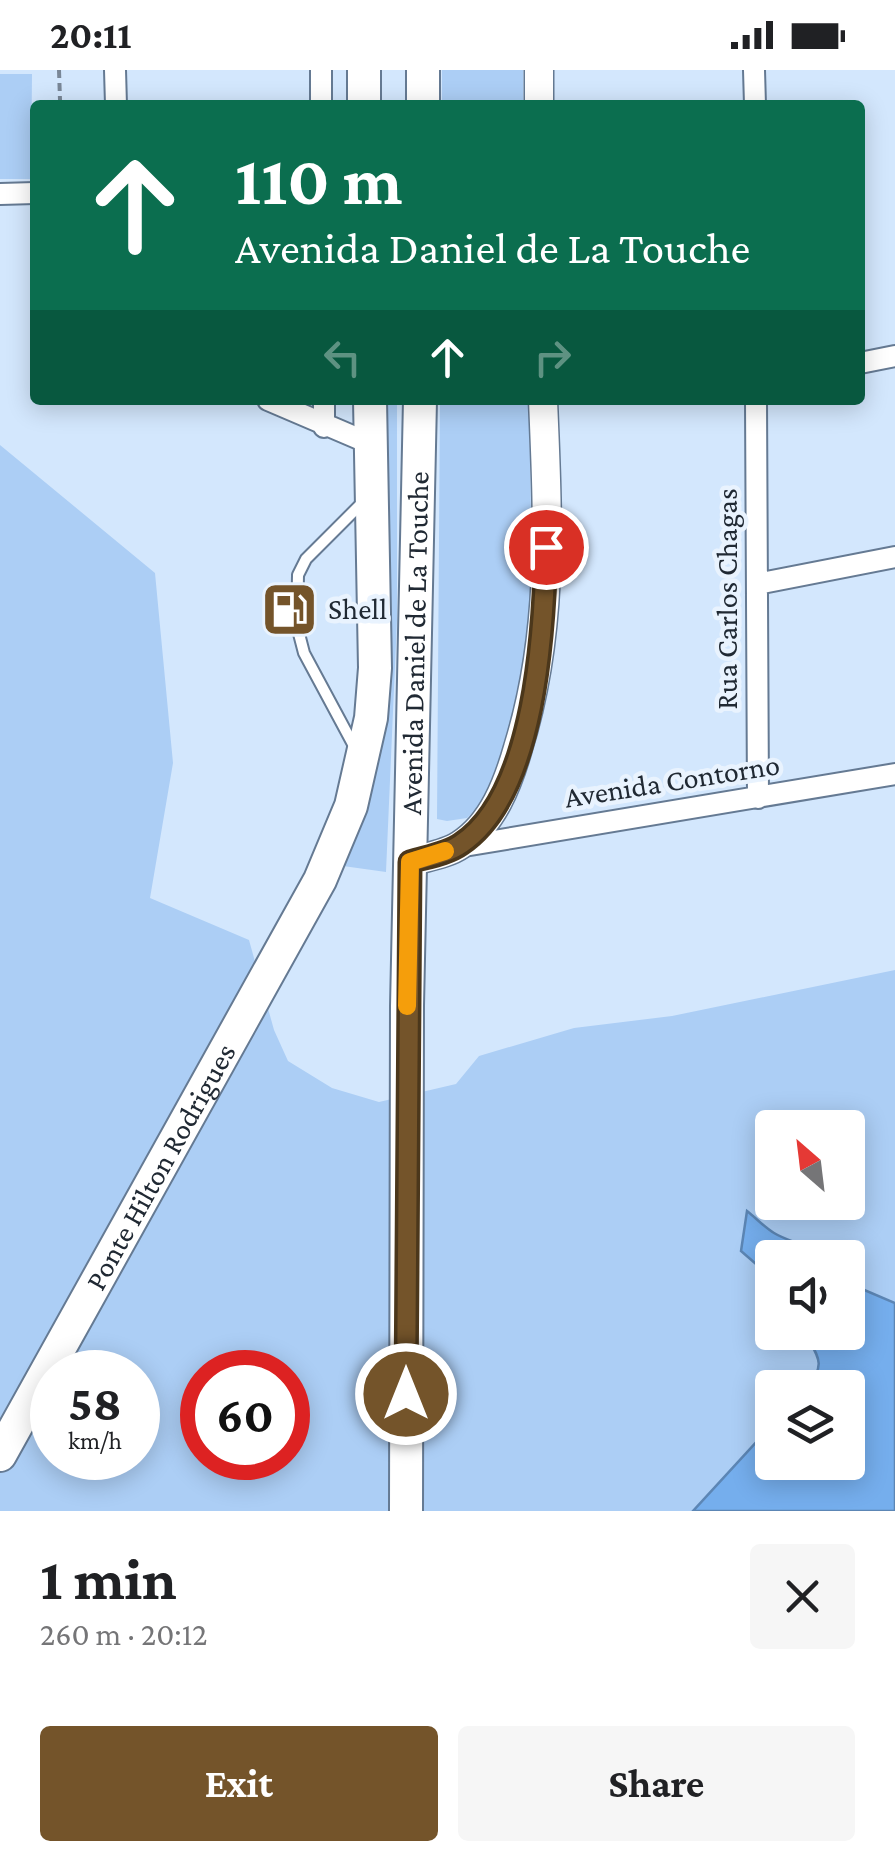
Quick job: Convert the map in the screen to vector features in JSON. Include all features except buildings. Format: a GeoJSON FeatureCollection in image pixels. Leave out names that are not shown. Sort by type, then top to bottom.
{"type":"FeatureCollection","features":[{"type":"Feature","properties":{"kind":"main road"},"geometry":{"type":"LineString","coordinates":[[364,70],[364,100]]}},
{"type":"Feature","properties":{"kind":"main road"},"geometry":{"type":"LineString","coordinates":[[422,70],[422,100]]}},
{"type":"Feature","properties":{"kind":"main road","name":"Avenida Daniel de La Touche"},"geometry":{"type":"LineString","coordinates":[[320,880],[340,838],[363,763],[375,668],[370,405]]}},
{"type":"Feature","properties":{"kind":"main road","name":"Avenida Daniel de La Touche"},"geometry":{"type":"LineString","coordinates":[[406,1511],[407,1006],[420,405]]}},
{"type":"Feature","properties":{"kind":"main road","name":"Ponte Hilton Rodrigues"},"geometry":{"type":"LineString","coordinates":[[0,1454],[320,880]]}},
{"type":"Feature","properties":{"kind":"street"},"geometry":{"type":"LineString","coordinates":[[115,70],[116,100]]}},
{"type":"Feature","properties":{"kind":"street"},"geometry":{"type":"LineString","coordinates":[[321,70],[321,100]]}},
{"type":"Feature","properties":{"kind":"street"},"geometry":{"type":"LineString","coordinates":[[539,70],[539,100]]}},
{"type":"Feature","properties":{"kind":"street"},"geometry":{"type":"LineString","coordinates":[[754,70],[754,100]]}},
{"type":"Feature","properties":{"kind":"street"},"geometry":{"type":"LineString","coordinates":[[0,194],[30,193]]}},
{"type":"Feature","properties":{"kind":"street"},"geometry":{"type":"LineString","coordinates":[[865,361],[895,356]]}},
{"type":"Feature","properties":{"kind":"street"},"geometry":{"type":"LineString","coordinates":[[279,405],[371,444]]}},
{"type":"Feature","properties":{"kind":"street"},"geometry":{"type":"LineString","coordinates":[[324,405],[324,426]]}},
{"type":"Feature","properties":{"kind":"street"},"geometry":{"type":"LineString","coordinates":[[410,862],[458,846],[485,820],[511,774],[540,665],[548,510],[543,405]]}},
{"type":"Feature","properties":{"kind":"street","name":"Rua Carlos Chagas"},"geometry":{"type":"LineString","coordinates":[[756,405],[758,798]]}},
{"type":"Feature","properties":{"kind":"street"},"geometry":{"type":"LineString","coordinates":[[757,584],[895,557]]}},
{"type":"Feature","properties":{"kind":"street","name":"Avenida Contorno"},"geometry":{"type":"LineString","coordinates":[[458,846],[895,774]]}},
{"type":"Feature","properties":{"kind":"lane"},"geometry":{"type":"LineString","coordinates":[[363,763],[304,653],[297,626],[298,575],[306,559],[373,493]]}},
{"type":"Feature","properties":{"kind":"path"},"geometry":{"type":"LineString","coordinates":[[59,70],[60,100]]}},
{"type":"Feature","properties":{"kind":"shaded area"},"geometry":{"type":"Polygon","coordinates":[[[442,70],[523,70],[523,100],[442,100],[442,70]]]}},
{"type":"Feature","properties":{"kind":"shaded area"},"geometry":{"type":"Polygon","coordinates":[[[0,74],[32,74],[30,179],[0,179],[0,74]]]}},
{"type":"Feature","properties":{"kind":"shaded area"},"geometry":{"type":"Polygon","coordinates":[[[377,405],[397,405],[397,620],[386,872],[343,866],[373,786],[385,723],[377,405]]]}},
{"type":"Feature","properties":{"kind":"shaded area"},"geometry":{"type":"Polygon","coordinates":[[[440,405],[529,405],[533,631],[516,715],[482,804],[467,818],[437,819],[440,405]]]}},
{"type":"Feature","properties":{"kind":"shaded area"},"geometry":{"type":"Polygon","coordinates":[[[0,445],[155,573],[173,763],[150,898],[249,940],[274,1030],[288,1061],[332,1088],[379,1102],[456,1084],[479,1056],[574,1028],[672,1016],[895,970],[895,1303],[865,1290],[865,1240],[790,1240],[758,1220],[865,1220],[865,1110],[755,1110],[755,1217],[747,1211],[741,1251],[755,1263],[755,1350],[814,1350],[819,1366],[818,1370],[755,1370],[755,1444],[693,1511],[0,1511],[0,445]]]}},
{"type":"Feature","properties":{"kind":"shaded area"},"geometry":{"type":"Polygon","coordinates":[[[747,1211],[789,1240],[755,1240],[755,1263],[741,1251],[747,1211]]]}},
{"type":"Feature","properties":{"kind":"shaded area"},"geometry":{"type":"Polygon","coordinates":[[[865,1290],[895,1303],[895,1511],[693,1511],[755,1444],[755,1480],[865,1480],[865,1370],[818,1370],[815,1350],[865,1350],[865,1290]]]}},
{"type":"Feature","properties":{"kind":"slow traffic"},"geometry":{"type":"LineString","coordinates":[[407,1006],[410,862],[445,851]]}},
{"type":"Feature","properties":{"kind":"place","name":"Shell"},"geometry":{"type":"Point","coordinates":[289,609]}},
{"type":"Feature","properties":{"kind":"route"},"geometry":{"type":"LineString","coordinates":[[406,1394],[410,862],[458,846],[471,836],[498,800],[511,774],[540,665],[546,547]]}}]}
